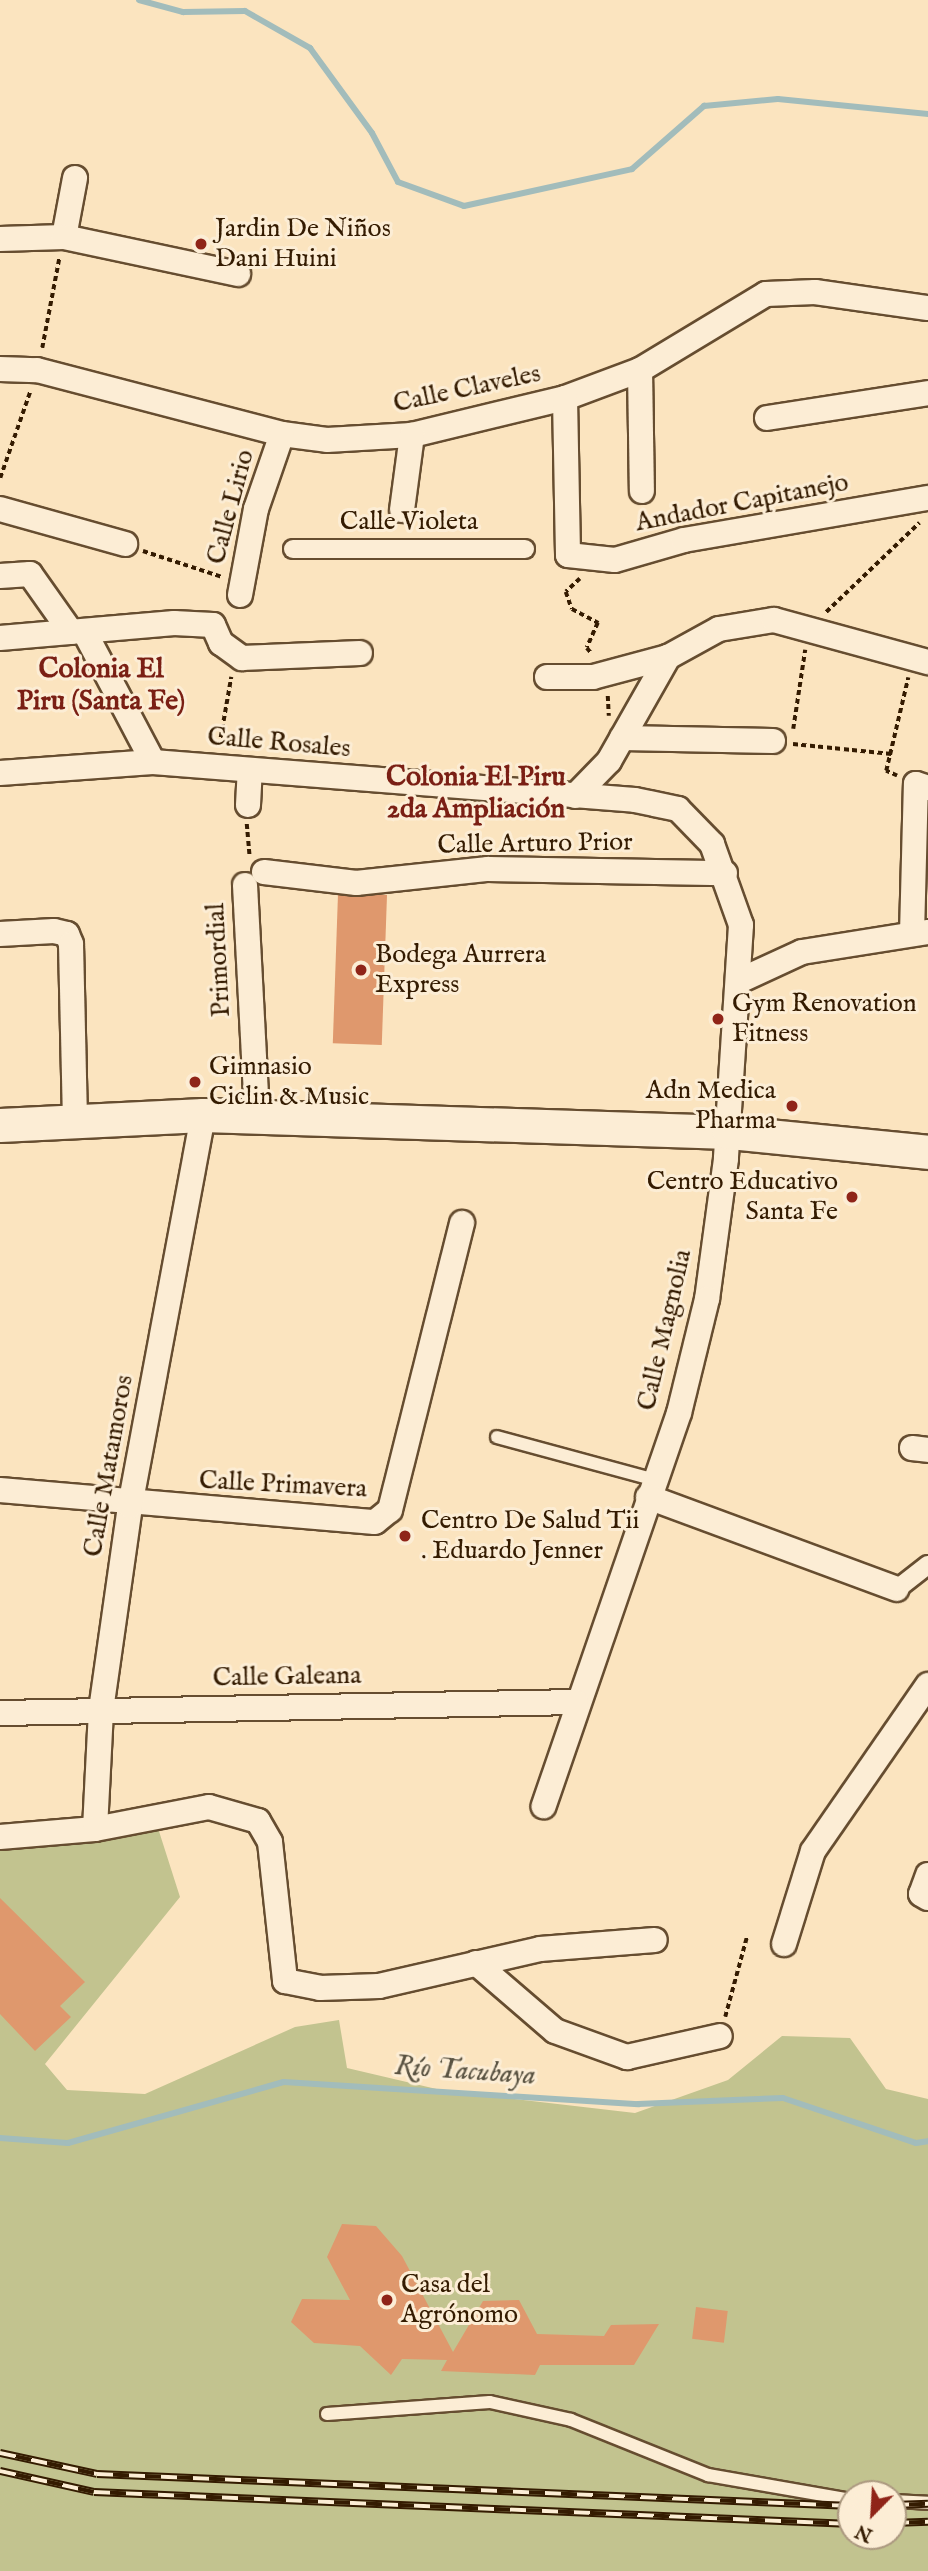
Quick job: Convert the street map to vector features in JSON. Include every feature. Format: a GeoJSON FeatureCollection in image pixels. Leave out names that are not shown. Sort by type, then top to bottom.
{"type":"FeatureCollection","features":[{"type":"Feature","properties":{"kind":"main road"},"geometry":{"type":"LineString","coordinates":[[0,1125],[204,1115],[729,1132],[928,1152]]}},
{"type":"Feature","properties":{"kind":"street"},"geometry":{"type":"LineString","coordinates":[[64,237],[75,178]]}},
{"type":"Feature","properties":{"kind":"street"},"geometry":{"type":"LineString","coordinates":[[0,239],[64,237],[238,274]]}},
{"type":"Feature","properties":{"kind":"street","name":"Calle Claveles"},"geometry":{"type":"LineString","coordinates":[[0,369],[37,370],[282,434],[327,440],[412,435],[565,398],[640,370],[766,294],[816,292],[928,308]]}},
{"type":"Feature","properties":{"kind":"street"},"geometry":{"type":"LineString","coordinates":[[640,370],[642,491]]}},
{"type":"Feature","properties":{"kind":"street"},"geometry":{"type":"LineString","coordinates":[[767,418],[928,393]]}},
{"type":"Feature","properties":{"kind":"street","name":"Andador Capitanejo"},"geometry":{"type":"LineString","coordinates":[[565,398],[568,555],[615,559],[684,540],[928,498]]}},
{"type":"Feature","properties":{"kind":"street","name":"Calle Lirio"},"geometry":{"type":"LineString","coordinates":[[241,590],[256,509],[282,434]]}},
{"type":"Feature","properties":{"kind":"street"},"geometry":{"type":"LineString","coordinates":[[402,510],[412,435]]}},
{"type":"Feature","properties":{"kind":"street"},"geometry":{"type":"LineString","coordinates":[[0,509],[125,544]]}},
{"type":"Feature","properties":{"kind":"street","name":"Calle Violeta"},"geometry":{"type":"LineString","coordinates":[[293,549],[525,549]]}},
{"type":"Feature","properties":{"kind":"street"},"geometry":{"type":"LineString","coordinates":[[0,576],[30,573],[77,631],[153,762]]}},
{"type":"Feature","properties":{"kind":"street"},"geometry":{"type":"LineString","coordinates":[[547,677],[606,673],[668,657],[746,621],[808,629],[920,661]]}},
{"type":"Feature","properties":{"kind":"street"},"geometry":{"type":"LineString","coordinates":[[0,638],[77,631],[213,625],[234,655],[360,653]]}},
{"type":"Feature","properties":{"kind":"street"},"geometry":{"type":"LineString","coordinates":[[575,796],[617,747],[668,657]]}},
{"type":"Feature","properties":{"kind":"street"},"geometry":{"type":"LineString","coordinates":[[617,747],[782,742]]}},
{"type":"Feature","properties":{"kind":"street","name":"Calle Rosales"},"geometry":{"type":"LineString","coordinates":[[0,774],[153,762],[250,772],[575,796],[678,809]]}},
{"type":"Feature","properties":{"kind":"street"},"geometry":{"type":"LineString","coordinates":[[248,805],[250,772]]}},
{"type":"Feature","properties":{"kind":"street"},"geometry":{"type":"LineString","coordinates":[[738,981],[802,952],[920,933],[922,786]]}},
{"type":"Feature","properties":{"kind":"street","name":"Calle Magnolia"},"geometry":{"type":"LineString","coordinates":[[544,1806],[576,1702],[651,1488],[707,1299],[729,1132],[741,925],[725,873],[699,825],[678,809]]}},
{"type":"Feature","properties":{"kind":"street","name":"Calle Arturo Prior"},"geometry":{"type":"LineString","coordinates":[[254,878],[356,883],[488,869],[725,873]]}},
{"type":"Feature","properties":{"kind":"street","name":"Primordial"},"geometry":{"type":"LineString","coordinates":[[254,878],[257,1117]]}},
{"type":"Feature","properties":{"kind":"street"},"geometry":{"type":"LineString","coordinates":[[0,934],[54,931],[67,934],[71,944],[75,1121]]}},
{"type":"Feature","properties":{"kind":"street","name":"Calle Matamoros"},"geometry":{"type":"LineString","coordinates":[[95,1829],[101,1710],[130,1506],[204,1115]]}},
{"type":"Feature","properties":{"kind":"street","name":"Calle Primavera"},"geometry":{"type":"LineString","coordinates":[[0,1490],[130,1506],[375,1522],[390,1510],[462,1223]]}},
{"type":"Feature","properties":{"kind":"street"},"geometry":{"type":"LineString","coordinates":[[651,1488],[897,1589],[928,1565]]}},
{"type":"Feature","properties":{"kind":"street"},"geometry":{"type":"LineString","coordinates":[[784,1944],[813,1851],[928,1685]]}},
{"type":"Feature","properties":{"kind":"street","name":"Calle Galeana"},"geometry":{"type":"LineString","coordinates":[[0,1713],[576,1702]]}},
{"type":"Feature","properties":{"kind":"street"},"geometry":{"type":"LineString","coordinates":[[0,1837],[95,1829],[209,1807],[258,1821],[270,1842],[285,1981],[320,1988],[379,1986],[540,1949],[655,1940]]}},
{"type":"Feature","properties":{"kind":"street"},"geometry":{"type":"LineString","coordinates":[[928,1875],[921,1894],[928,1898]]}},
{"type":"Feature","properties":{"kind":"street"},"geometry":{"type":"LineString","coordinates":[[476,1963],[555,2031],[626,2057],[720,2036]]}},
{"type":"Feature","properties":{"kind":"lane"},"geometry":{"type":"LineString","coordinates":[[497,1437],[651,1488]]}},
{"type":"Feature","properties":{"kind":"lane"},"geometry":{"type":"LineString","coordinates":[[327,2414],[490,2402],[570,2420],[708,2475],[837,2498]]}},
{"type":"Feature","properties":{"kind":"lane"},"geometry":{"type":"LineString","coordinates":[[907,2501],[928,2502]]}},
{"type":"Feature","properties":{"kind":"path"},"geometry":{"type":"LineString","coordinates":[[0,478],[37,370],[64,237]]}},
{"type":"Feature","properties":{"kind":"path"},"geometry":{"type":"LineString","coordinates":[[891,754],[782,742],[808,629],[928,514]]}},
{"type":"Feature","properties":{"kind":"path"},"geometry":{"type":"LineString","coordinates":[[125,544],[241,590]]}},
{"type":"Feature","properties":{"kind":"path"},"geometry":{"type":"LineString","coordinates":[[586,573],[566,592],[572,609],[597,623],[587,648],[606,673],[617,747]]}},
{"type":"Feature","properties":{"kind":"path"},"geometry":{"type":"LineString","coordinates":[[216,768],[234,655]]}},
{"type":"Feature","properties":{"kind":"path"},"geometry":{"type":"LineString","coordinates":[[886,771],[920,661]]}},
{"type":"Feature","properties":{"kind":"path"},"geometry":{"type":"LineString","coordinates":[[720,2036],[747,1937]]}},
{"type":"Feature","properties":{"kind":"green space"},"geometry":{"type":"Polygon","coordinates":[[[157,1825],[180,1897],[45,2064],[67,2090],[145,2094],[295,2027],[339,2020],[347,2068],[445,2091],[635,2113],[728,2080],[782,2036],[850,2038],[886,2089],[928,2099],[928,2571],[0,2571],[0,1850],[105,1840],[157,1825]]]}},
{"type":"Feature","properties":{"kind":"building","name":"Bodega Aurrera Express"},"geometry":{"type":"Polygon","coordinates":[[[338,893],[387,895],[382,1045],[333,1043],[338,893]]]}},
{"type":"Feature","properties":{"kind":"building"},"geometry":{"type":"Polygon","coordinates":[[[0,1898],[85,1982],[60,2006],[71,2017],[35,2051],[0,2014],[0,1898]]]}},
{"type":"Feature","properties":{"kind":"building","name":"Casa del Agrónomo"},"geometry":{"type":"Polygon","coordinates":[[[342,2224],[376,2226],[402,2256],[453,2352],[483,2301],[519,2300],[537,2334],[604,2336],[611,2325],[659,2324],[634,2365],[540,2365],[535,2375],[441,2371],[447,2360],[402,2359],[391,2375],[360,2346],[314,2343],[291,2322],[302,2299],[350,2300],[327,2257],[342,2224]]]}},
{"type":"Feature","properties":{"kind":"building"},"geometry":{"type":"Polygon","coordinates":[[[696,2307],[728,2311],[724,2343],[692,2339],[696,2307]]]}},
{"type":"Feature","properties":{"kind":"waterway"},"geometry":{"type":"LineString","coordinates":[[139,0],[183,12],[245,11],[310,48],[372,133],[398,182],[464,206],[632,169],[704,106],[778,99],[928,114]]}},
{"type":"Feature","properties":{"kind":"waterway","name":"Río Tacubaya"},"geometry":{"type":"LineString","coordinates":[[0,2138],[68,2143],[284,2082],[638,2104],[783,2098],[916,2143],[928,2141]]}},
{"type":"Feature","properties":{"kind":"railway"},"geometry":{"type":"LineString","coordinates":[[0,2453],[97,2474],[837,2505]]}},
{"type":"Feature","properties":{"kind":"railway"},"geometry":{"type":"LineString","coordinates":[[0,2471],[94,2492],[837,2523]]}},
{"type":"Feature","properties":{"kind":"railway"},"geometry":{"type":"LineString","coordinates":[[907,2505],[928,2504]]}},
{"type":"Feature","properties":{"kind":"railway"},"geometry":{"type":"LineString","coordinates":[[907,2523],[928,2522]]}},
{"type":"Feature","properties":{"kind":"place","name":"Jardin De Niños Dani Huini"},"geometry":{"type":"Point","coordinates":[201,244]}},
{"type":"Feature","properties":{"kind":"place","name":"Bodega Aurrera Express"},"geometry":{"type":"Point","coordinates":[361,970]}},
{"type":"Feature","properties":{"kind":"place","name":"Gym Renovation Fitness"},"geometry":{"type":"Point","coordinates":[718,1019]}},
{"type":"Feature","properties":{"kind":"place","name":"Gimnasio Ciclin & Music"},"geometry":{"type":"Point","coordinates":[195,1082]}},
{"type":"Feature","properties":{"kind":"place","name":"Adn Medica Pharma"},"geometry":{"type":"Point","coordinates":[792,1106]}},
{"type":"Feature","properties":{"kind":"place","name":"Centro Educativo Santa Fe"},"geometry":{"type":"Point","coordinates":[852,1197]}},
{"type":"Feature","properties":{"kind":"place","name":"Centro De Salud Tii . Eduardo Jenner"},"geometry":{"type":"Point","coordinates":[405,1536]}},
{"type":"Feature","properties":{"kind":"place","name":"Casa del Agrónomo"},"geometry":{"type":"Point","coordinates":[387,2300]}},
{"type":"Feature","properties":{"kind":"district","name":"Colonia El Piru (Santa Fe)"},"geometry":{"type":"Point","coordinates":[101,686]}},
{"type":"Feature","properties":{"kind":"district","name":"Colonia El Piru 2da Ampliación"},"geometry":{"type":"Point","coordinates":[476,794]}}]}
